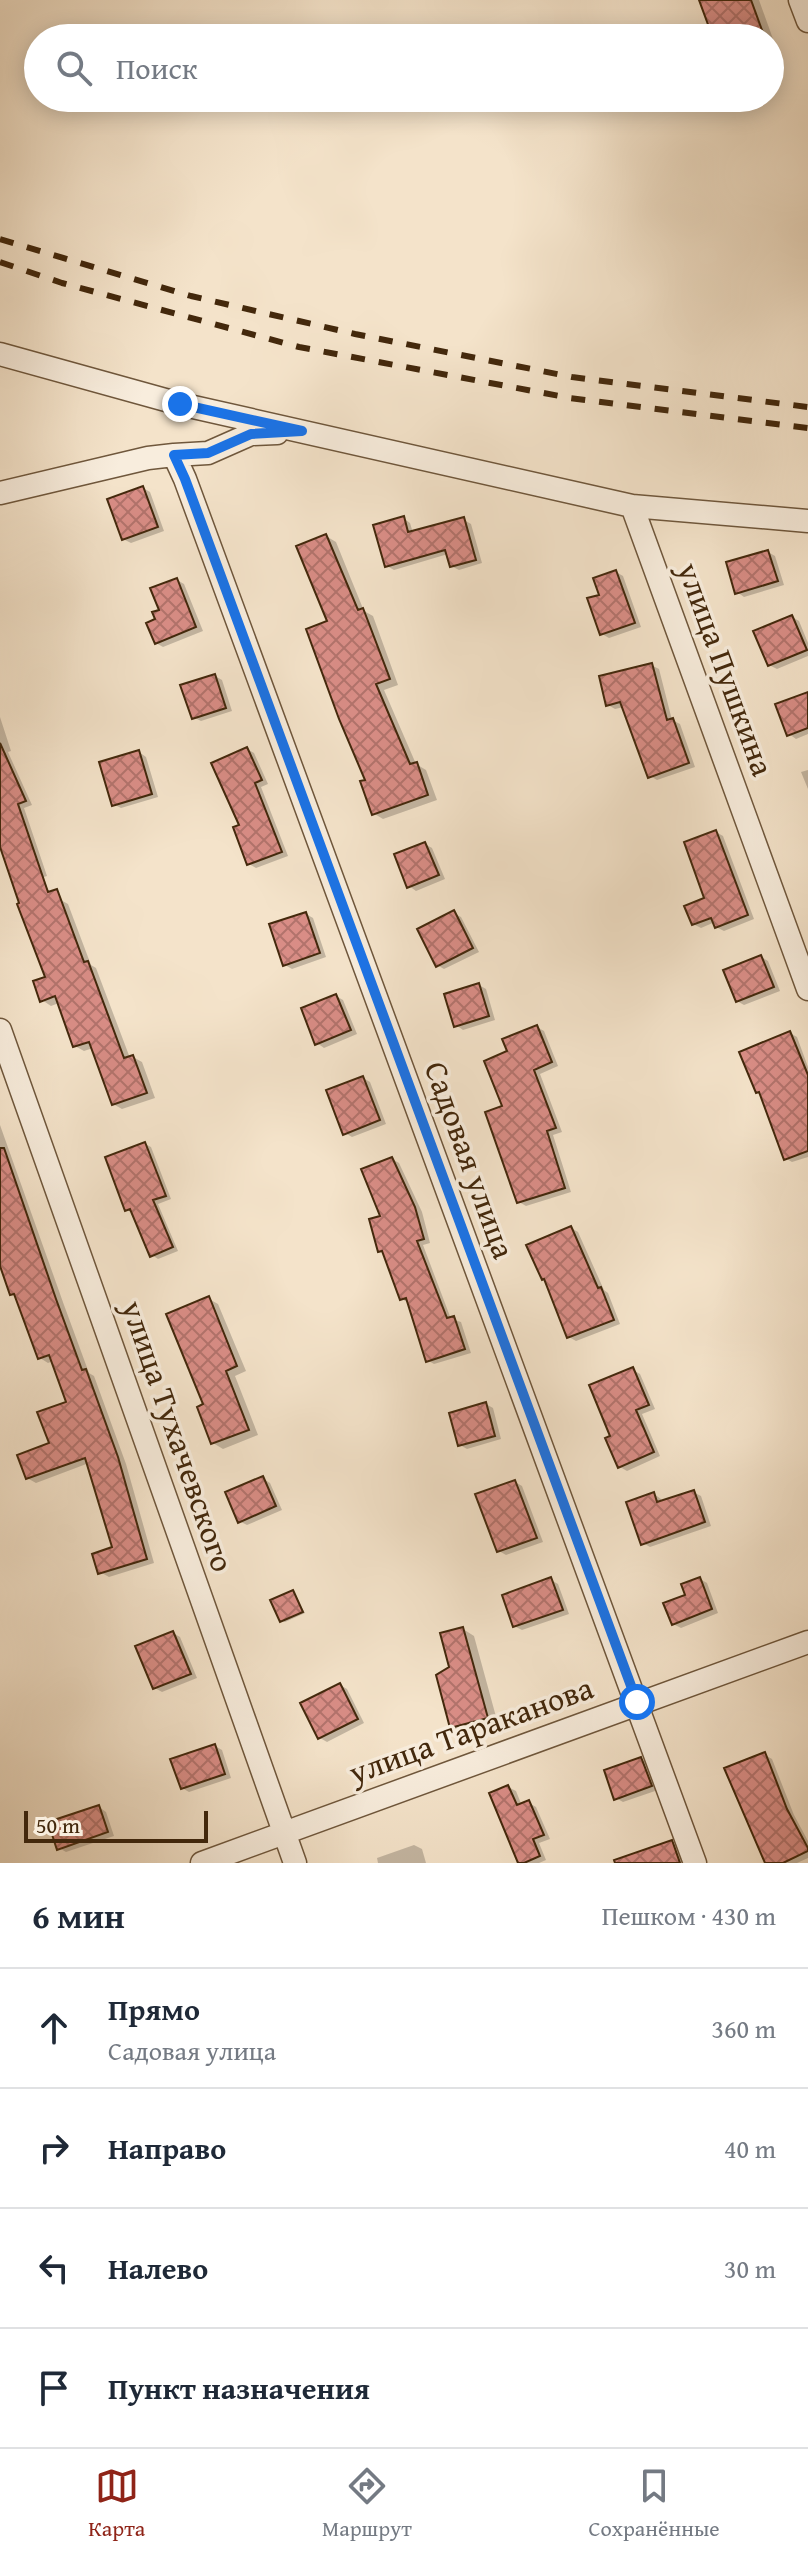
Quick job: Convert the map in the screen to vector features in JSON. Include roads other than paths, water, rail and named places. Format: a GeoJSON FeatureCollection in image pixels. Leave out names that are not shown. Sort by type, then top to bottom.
{"type":"FeatureCollection","features":[{"type":"Feature","properties":{"kind":"street"},"geometry":{"type":"LineString","coordinates":[[800,0],[808,21]]}},
{"type":"Feature","properties":{"kind":"street"},"geometry":{"type":"LineString","coordinates":[[0,354],[180,404],[632,506],[808,521]]}},
{"type":"Feature","properties":{"kind":"street"},"geometry":{"type":"LineString","coordinates":[[0,493],[148,458],[208,453],[251,434],[302,431]]}},
{"type":"Feature","properties":{"kind":"street","name":"Садовая улица"},"geometry":{"type":"LineString","coordinates":[[174,455],[695,1863]]}},
{"type":"Feature","properties":{"kind":"street","name":"улица Пушкина"},"geometry":{"type":"LineString","coordinates":[[632,506],[808,989]]}},
{"type":"Feature","properties":{"kind":"street","name":"улица Тухачевского"},"geometry":{"type":"LineString","coordinates":[[0,1030],[295,1863]]}},
{"type":"Feature","properties":{"kind":"street","name":"улица Тараканова"},"geometry":{"type":"LineString","coordinates":[[202,1863],[808,1642]]}},
{"type":"Feature","properties":{"kind":"railway"},"geometry":{"type":"LineString","coordinates":[[0,239],[191,296],[355,334],[572,377],[808,407]]}},
{"type":"Feature","properties":{"kind":"railway"},"geometry":{"type":"LineString","coordinates":[[0,262],[62,283],[299,347],[570,398],[808,428]]}}]}
